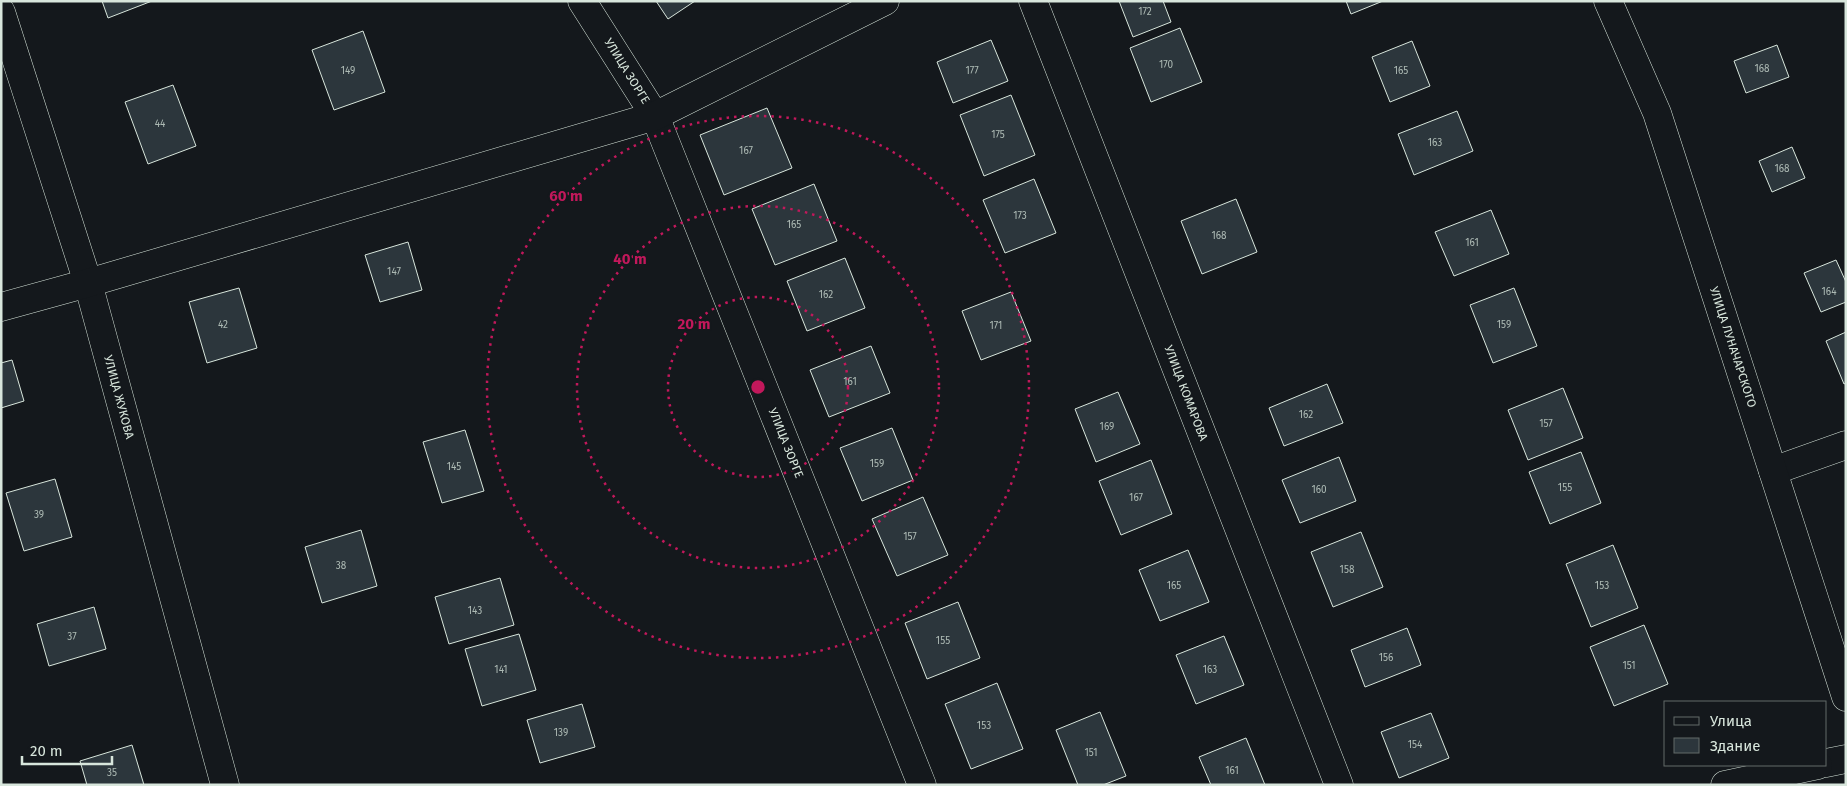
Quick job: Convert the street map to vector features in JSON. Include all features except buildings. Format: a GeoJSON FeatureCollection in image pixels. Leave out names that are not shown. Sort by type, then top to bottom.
{"type":"FeatureCollection","features":[{"type":"Feature","properties":{"kind":"street","name":"УЛИЦА ЗОРГЕ"},"geometry":{"type":"LineString","coordinates":[[582,1],[655,116],[922,785]]}},
{"type":"Feature","properties":{"kind":"street"},"geometry":{"type":"LineString","coordinates":[[1,307],[655,116],[885,1]]}},
{"type":"Feature","properties":{"kind":"street","name":"УЛИЦА КОМАРОВА"},"geometry":{"type":"LineString","coordinates":[[1033,1],[1339,785]]}},
{"type":"Feature","properties":{"kind":"street","name":"УЛИЦА ЛУНАЧАРСКОГО"},"geometry":{"type":"LineString","coordinates":[[1608,1],[1656,113],[1846,697]]}},
{"type":"Feature","properties":{"kind":"street","name":"УЛИЦА ЖУКОВА"},"geometry":{"type":"LineString","coordinates":[[1,12],[88,283],[225,785]]}},
{"type":"Feature","properties":{"kind":"street"},"geometry":{"type":"LineString","coordinates":[[1774,471],[1846,445]]}},
{"type":"Feature","properties":{"kind":"street"},"geometry":{"type":"LineString","coordinates":[[1827,763],[1846,759]]}},
{"type":"Feature","properties":{"kind":"street"},"geometry":{"type":"LineString","coordinates":[[1725,785],[1813,766]]}}]}
